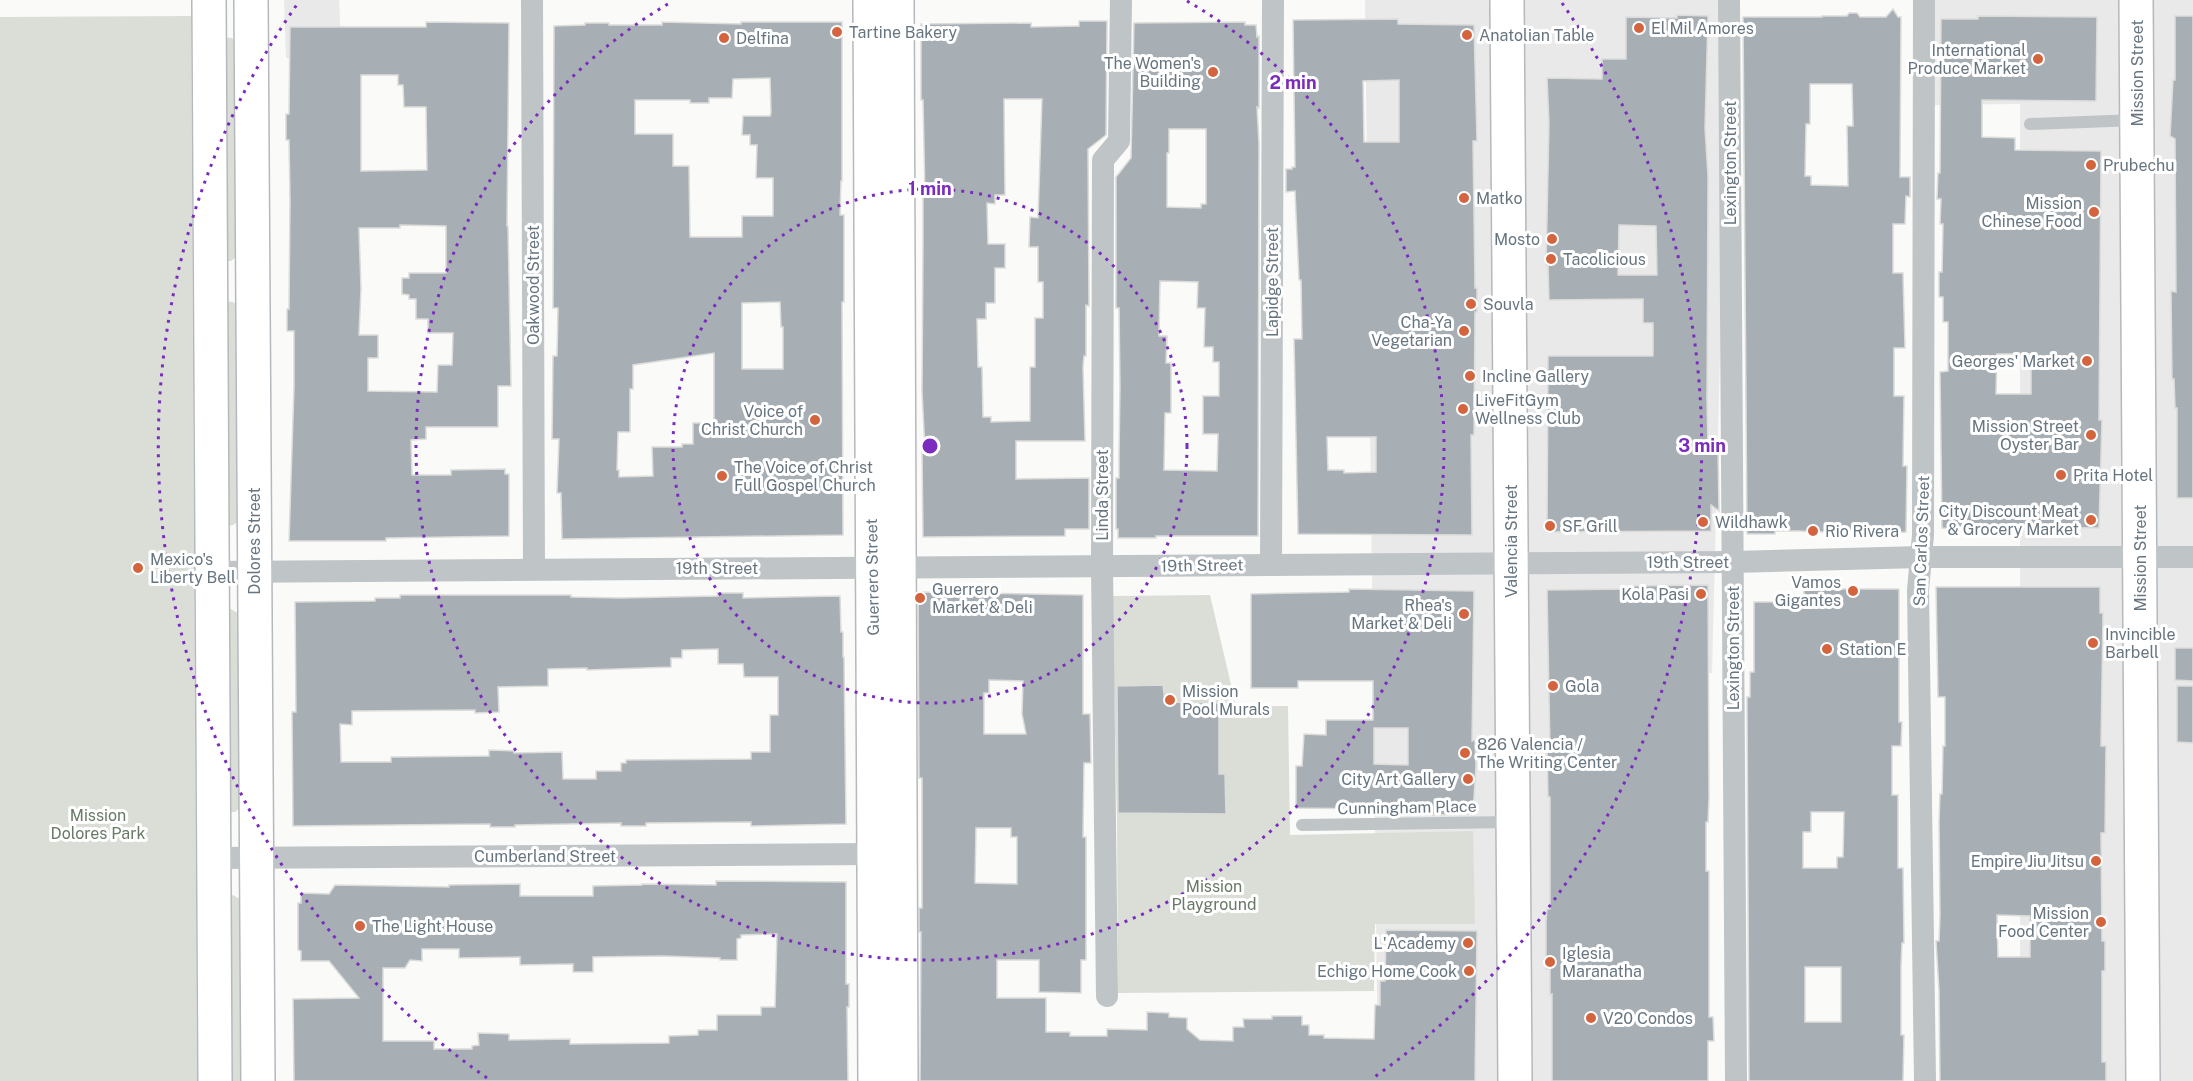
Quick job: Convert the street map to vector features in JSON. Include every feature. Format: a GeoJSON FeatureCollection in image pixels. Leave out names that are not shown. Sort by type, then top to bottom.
{"type":"FeatureCollection","features":[{"type":"Feature","properties":{"kind":"main road"},"geometry":{"type":"LineString","coordinates":[[208,0],[215,1081]]}},
{"type":"Feature","properties":{"kind":"main road","name":"Dolores Street"},"geometry":{"type":"LineString","coordinates":[[251,0],[258,1081]]}},
{"type":"Feature","properties":{"kind":"main road","name":"Guerrero Street"},"geometry":{"type":"LineString","coordinates":[[870,0],[901,1081]]}},
{"type":"Feature","properties":{"kind":"main road","name":"Guerrero Street"},"geometry":{"type":"LineString","coordinates":[[875,1081],[875,854],[885,567],[897,0]]}},
{"type":"Feature","properties":{"kind":"main road","name":"Valencia Street"},"geometry":{"type":"LineString","coordinates":[[1507,0],[1515,1081]]}},
{"type":"Feature","properties":{"kind":"main road","name":"Mission Street"},"geometry":{"type":"LineString","coordinates":[[2136,0],[2143,1081]]}},
{"type":"Feature","properties":{"kind":"main road"},"geometry":{"type":"LineString","coordinates":[[210,280],[253,280]]}},
{"type":"Feature","properties":{"kind":"street","name":"Oakwood Street"},"geometry":{"type":"LineString","coordinates":[[532,0],[534,570]]}},
{"type":"Feature","properties":{"kind":"street","name":"Linda Street"},"geometry":{"type":"LineString","coordinates":[[1107,996],[1102,566],[1103,160],[1119,141],[1121,0]]}},
{"type":"Feature","properties":{"kind":"street","name":"Lapidge Street"},"geometry":{"type":"LineString","coordinates":[[1271,565],[1273,0]]}},
{"type":"Feature","properties":{"kind":"street","name":"Lexington Street"},"geometry":{"type":"LineString","coordinates":[[1729,0],[1736,1081]]}},
{"type":"Feature","properties":{"kind":"street","name":"San Carlos Street"},"geometry":{"type":"LineString","coordinates":[[1924,0],[1923,535],[1918,590],[1925,1081]]}},
{"type":"Feature","properties":{"kind":"street","name":"19th Street"},"geometry":{"type":"LineString","coordinates":[[212,572],[1733,562],[1921,557],[2193,557]]}},
{"type":"Feature","properties":{"kind":"street","name":"Cumberland Street"},"geometry":{"type":"LineString","coordinates":[[214,858],[875,854]]}},
{"type":"Feature","properties":{"kind":"lane"},"geometry":{"type":"LineString","coordinates":[[2030,124],[2137,120]]}},
{"type":"Feature","properties":{"kind":"lane","name":"Cunningham Place"},"geometry":{"type":"LineString","coordinates":[[1302,825],[1513,822]]}},
{"type":"Feature","properties":{"kind":"shaded area"},"geometry":{"type":"Polygon","coordinates":[[[284,0],[339,0],[342,57],[286,58],[284,0]]]}},
{"type":"Feature","properties":{"kind":"shaded area"},"geometry":{"type":"Polygon","coordinates":[[[1365,0],[1729,0],[1712,673],[1645,672],[1648,1081],[1378,1081],[1365,0]]]}},
{"type":"Feature","properties":{"kind":"shaded area"},"geometry":{"type":"Polygon","coordinates":[[[1932,0],[2193,0],[2193,1081],[2020,1081],[2020,104],[1934,105],[1932,0]]]}},
{"type":"Feature","properties":{"kind":"green space","name":"Mission Dolores Park"},"geometry":{"type":"Polygon","coordinates":[[[191,16],[197,1081],[0,1081],[0,17],[191,16]]]}},
{"type":"Feature","properties":{"kind":"green space"},"geometry":{"type":"Polygon","coordinates":[[[223,37],[232,38],[235,41],[237,256],[231,261],[226,261],[223,37]]]}},
{"type":"Feature","properties":{"kind":"green space"},"geometry":{"type":"Polygon","coordinates":[[[224,301],[237,305],[239,521],[228,526],[224,301]]]}},
{"type":"Feature","properties":{"kind":"green space","name":"Mission Playground"},"geometry":{"type":"Polygon","coordinates":[[[1210,595],[1236,706],[1288,706],[1290,835],[1473,831],[1475,924],[1375,924],[1374,991],[1118,993],[1112,596],[1210,595]]]}},
{"type":"Feature","properties":{"kind":"green space"},"geometry":{"type":"Polygon","coordinates":[[[231,609],[239,614],[241,807],[235,812],[229,812],[227,610],[231,609]]]}},
{"type":"Feature","properties":{"kind":"green space"},"geometry":{"type":"Polygon","coordinates":[[[233,895],[241,900],[243,1081],[223,1081],[229,896],[233,895]]]}},
{"type":"Feature","properties":{"kind":"building"},"geometry":{"type":"Polygon","coordinates":[[[1893,9],[1898,17],[1901,17],[1900,177],[1910,177],[1910,197],[1906,196],[1905,224],[1893,224],[1893,273],[1903,273],[1905,348],[1894,348],[1894,396],[1904,396],[1903,466],[1907,466],[1906,532],[1775,531],[1775,534],[1747,534],[1743,17],[1822,17],[1847,16],[1849,13],[1857,13],[1860,17],[1886,17],[1893,9]],[[1810,84],[1810,124],[1806,124],[1805,176],[1811,176],[1811,185],[1848,186],[1847,126],[1853,126],[1852,84],[1810,84]]]}},
{"type":"Feature","properties":{"kind":"building"},"geometry":{"type":"Polygon","coordinates":[[[1677,15],[1708,16],[1705,128],[1708,176],[1708,447],[1718,448],[1719,511],[1711,505],[1711,531],[1547,532],[1548,356],[1653,356],[1653,323],[1643,323],[1643,299],[1549,300],[1548,265],[1546,265],[1549,124],[1547,78],[1602,79],[1602,59],[1626,59],[1626,17],[1677,18],[1677,15]],[[1619,225],[1618,275],[1657,275],[1656,226],[1619,225]]]}},
{"type":"Feature","properties":{"kind":"building"},"geometry":{"type":"Polygon","coordinates":[[[1978,16],[2097,17],[2096,101],[1982,100],[1982,137],[2015,138],[2015,150],[2101,151],[2099,420],[2102,420],[2099,528],[1996,527],[1995,530],[1942,528],[1940,372],[1948,371],[1948,322],[1943,322],[1943,297],[1939,297],[1943,224],[1940,224],[1941,199],[1937,199],[1938,173],[1940,173],[1941,19],[1978,19],[1978,16]],[[1997,354],[1996,394],[2031,394],[2031,354],[1997,354]]]}},
{"type":"Feature","properties":{"kind":"building"},"geometry":{"type":"Polygon","coordinates":[[[2175,16],[2193,16],[2193,498],[2177,498],[2177,408],[2175,408],[2174,379],[2172,379],[2171,291],[2176,292],[2175,139],[2170,136],[2173,80],[2175,80],[2175,16]]]}},
{"type":"Feature","properties":{"kind":"building"},"geometry":{"type":"Polygon","coordinates":[[[1398,19],[1398,24],[1474,25],[1477,141],[1473,141],[1477,312],[1475,312],[1474,435],[1471,435],[1472,535],[1298,534],[1294,339],[1302,339],[1301,280],[1299,280],[1295,191],[1286,192],[1286,169],[1295,167],[1293,20],[1398,19]],[[1399,80],[1363,81],[1364,142],[1399,142],[1399,80]],[[1327,437],[1328,470],[1344,470],[1344,473],[1376,472],[1376,437],[1327,437]]]}},
{"type":"Feature","properties":{"kind":"building"},"geometry":{"type":"Polygon","coordinates":[[[1079,21],[1107,21],[1106,135],[1088,149],[1089,306],[1086,305],[1086,356],[1084,356],[1083,367],[1085,441],[1016,441],[1016,479],[1089,478],[1089,529],[1065,529],[1065,536],[923,537],[922,450],[925,450],[922,392],[923,196],[925,196],[921,24],[1031,23],[1031,27],[1079,26],[1079,21]],[[1004,99],[1005,195],[995,195],[995,204],[987,203],[988,244],[1005,244],[1005,268],[995,268],[995,303],[986,303],[986,319],[977,319],[978,367],[982,367],[983,417],[991,417],[991,422],[1030,421],[1030,367],[1035,367],[1035,318],[1043,318],[1043,282],[1038,282],[1038,247],[1029,247],[1030,217],[1038,218],[1042,99],[1004,99]]]}},
{"type":"Feature","properties":{"kind":"building"},"geometry":{"type":"Polygon","coordinates":[[[426,22],[509,23],[507,226],[511,386],[498,386],[498,427],[426,427],[426,439],[411,440],[412,475],[451,475],[451,470],[505,469],[505,474],[509,474],[509,536],[386,538],[386,541],[289,541],[294,387],[294,331],[287,331],[290,200],[286,114],[289,114],[290,27],[426,27],[426,22]],[[361,75],[361,171],[427,170],[426,107],[404,107],[403,85],[398,85],[398,75],[361,75]],[[400,225],[400,228],[359,228],[361,289],[359,335],[378,335],[378,358],[368,358],[368,391],[437,392],[438,365],[452,365],[453,333],[428,333],[428,319],[416,319],[416,299],[409,299],[409,295],[402,294],[402,278],[409,278],[409,273],[446,273],[446,226],[400,225]]]}},
{"type":"Feature","properties":{"kind":"building"},"geometry":{"type":"Polygon","coordinates":[[[662,22],[741,24],[741,22],[842,22],[840,215],[844,215],[843,535],[562,539],[561,493],[557,493],[559,439],[552,439],[553,356],[557,356],[558,308],[553,308],[554,26],[585,25],[585,23],[662,25],[662,22]],[[770,78],[733,79],[732,98],[709,98],[709,103],[690,103],[690,100],[635,100],[635,134],[673,134],[673,166],[689,166],[690,237],[742,237],[742,216],[773,216],[773,178],[756,178],[757,145],[750,145],[750,135],[742,135],[743,116],[770,116],[770,78]],[[780,302],[742,303],[742,369],[783,369],[783,327],[781,327],[780,302]],[[714,353],[633,365],[633,389],[630,389],[630,432],[618,432],[617,470],[619,470],[619,477],[653,476],[652,447],[682,447],[682,444],[693,444],[693,423],[714,423],[714,353]]]}},
{"type":"Feature","properties":{"kind":"building"},"geometry":{"type":"Polygon","coordinates":[[[1245,22],[1245,25],[1256,25],[1257,37],[1259,36],[1259,108],[1257,107],[1259,143],[1258,536],[1118,538],[1116,478],[1119,478],[1120,385],[1119,308],[1116,308],[1116,177],[1131,158],[1134,23],[1245,22]],[[1169,129],[1167,207],[1201,208],[1201,204],[1206,204],[1206,129],[1169,129]],[[1160,281],[1159,336],[1167,336],[1166,363],[1171,363],[1171,413],[1165,413],[1164,470],[1217,471],[1218,434],[1203,434],[1203,396],[1219,396],[1219,362],[1213,362],[1213,347],[1204,347],[1205,308],[1197,308],[1198,282],[1160,281]]]}},
{"type":"Feature","properties":{"kind":"building"},"geometry":{"type":"Polygon","coordinates":[[[1708,585],[1709,797],[1708,822],[1706,822],[1706,871],[1709,871],[1709,1017],[1713,1017],[1714,1041],[1708,1041],[1708,1081],[1552,1081],[1552,994],[1550,995],[1550,969],[1546,969],[1546,921],[1547,909],[1550,909],[1547,590],[1708,585]]]}},
{"type":"Feature","properties":{"kind":"building"},"geometry":{"type":"Polygon","coordinates":[[[1936,587],[2100,587],[2100,613],[2103,613],[2101,746],[2106,746],[2105,833],[2101,833],[2102,941],[2105,941],[2105,971],[2102,971],[2102,1062],[2106,1062],[2106,1081],[1940,1081],[1936,941],[1939,941],[1940,916],[1939,822],[1943,746],[1945,746],[1945,697],[1938,697],[1936,587]],[[1997,915],[1998,957],[2030,957],[2030,916],[1997,915]]]}},
{"type":"Feature","properties":{"kind":"building"},"geometry":{"type":"Polygon","coordinates":[[[1349,589],[1474,591],[1472,741],[1475,740],[1476,765],[1473,814],[1375,816],[1375,809],[1296,808],[1296,766],[1302,766],[1304,734],[1326,735],[1326,720],[1373,720],[1373,681],[1298,681],[1298,688],[1251,688],[1251,594],[1349,592],[1349,589]],[[1374,728],[1374,764],[1408,765],[1408,728],[1374,728]]]}},
{"type":"Feature","properties":{"kind":"building"},"geometry":{"type":"Polygon","coordinates":[[[1804,589],[1899,589],[1899,722],[1902,722],[1901,746],[1892,746],[1892,795],[1898,795],[1898,868],[1903,868],[1904,943],[1902,943],[1901,967],[1901,1035],[1904,1035],[1903,1081],[1749,1081],[1747,697],[1750,697],[1750,672],[1754,672],[1754,602],[1804,602],[1804,589]],[[1811,812],[1811,832],[1803,832],[1803,868],[1837,868],[1837,857],[1843,857],[1844,812],[1811,812]],[[1805,967],[1805,1022],[1841,1022],[1841,967],[1805,967]]]}},
{"type":"Feature","properties":{"kind":"building"},"geometry":{"type":"Polygon","coordinates":[[[918,592],[1083,595],[1083,714],[1090,714],[1091,763],[1084,763],[1086,960],[1081,960],[1081,993],[1039,992],[1039,960],[997,960],[997,998],[1046,998],[1046,1032],[1070,1032],[1070,1036],[1107,1036],[1107,1029],[1147,1030],[1147,1012],[1169,1013],[1169,1017],[1187,1018],[1187,1029],[1200,1040],[1233,1041],[1233,1027],[1244,1027],[1243,1019],[1272,1019],[1272,1016],[1302,1016],[1302,1025],[1309,1025],[1309,1035],[1324,1035],[1324,1038],[1374,1039],[1375,1005],[1380,1005],[1380,981],[1385,981],[1386,930],[1477,931],[1475,1081],[920,1081],[921,932],[919,932],[919,908],[922,908],[922,778],[919,778],[918,592]],[[989,680],[989,693],[984,693],[984,734],[1026,734],[1022,714],[1023,681],[989,680]],[[976,828],[975,883],[1017,884],[1017,837],[1011,837],[1011,828],[976,828]]]}},
{"type":"Feature","properties":{"kind":"building"},"geometry":{"type":"Polygon","coordinates":[[[717,593],[743,593],[743,598],[840,596],[844,657],[846,824],[751,826],[751,822],[646,823],[646,826],[621,826],[621,823],[515,825],[515,827],[490,827],[490,824],[293,826],[292,712],[296,712],[295,602],[375,601],[375,598],[400,598],[400,595],[571,595],[571,597],[620,598],[718,596],[717,593]],[[718,649],[682,650],[682,658],[671,658],[671,667],[548,669],[548,686],[498,687],[499,712],[475,713],[475,710],[352,711],[352,725],[340,724],[341,762],[391,762],[391,757],[489,756],[489,750],[514,751],[514,753],[562,752],[563,779],[596,779],[596,771],[621,771],[621,763],[626,763],[626,760],[751,759],[751,752],[770,752],[770,715],[778,715],[778,677],[744,677],[743,664],[718,664],[718,649]]]}},
{"type":"Feature","properties":{"kind":"building"},"geometry":{"type":"Polygon","coordinates":[[[2175,648],[2193,648],[2193,681],[2175,680],[2175,648]]]}},
{"type":"Feature","properties":{"kind":"building"},"geometry":{"type":"Polygon","coordinates":[[[1163,685],[1165,702],[1219,703],[1219,774],[1225,774],[1226,814],[1118,813],[1117,686],[1163,685]]]}},
{"type":"Feature","properties":{"kind":"building"},"geometry":{"type":"Polygon","coordinates":[[[2177,686],[2193,686],[2193,743],[2177,742],[2177,686]]]}},
{"type":"Feature","properties":{"kind":"building"},"geometry":{"type":"Polygon","coordinates":[[[716,881],[846,882],[846,984],[849,984],[848,1081],[294,1081],[293,999],[359,998],[329,961],[301,961],[301,951],[298,950],[298,903],[301,903],[301,893],[329,894],[335,885],[449,887],[449,885],[520,884],[520,896],[593,896],[593,886],[716,885],[716,881]],[[777,934],[741,935],[741,938],[737,939],[737,960],[662,956],[593,957],[593,972],[573,972],[573,964],[520,965],[520,957],[459,958],[459,949],[422,949],[422,961],[410,960],[405,968],[383,968],[383,1041],[434,1041],[434,1049],[472,1049],[472,1046],[479,1045],[478,1033],[509,1034],[509,1040],[570,1039],[570,1044],[669,1043],[669,1036],[698,1035],[698,1030],[717,1030],[717,1015],[761,1015],[761,1007],[775,1007],[777,934]]]}},
{"type":"Feature","properties":{"kind":"place","name":"El Mil Amores"},"geometry":{"type":"Point","coordinates":[1639,28]}},
{"type":"Feature","properties":{"kind":"place","name":"Tartine Bakery"},"geometry":{"type":"Point","coordinates":[837,32]}},
{"type":"Feature","properties":{"kind":"place","name":"Anatolian Table"},"geometry":{"type":"Point","coordinates":[1467,35]}},
{"type":"Feature","properties":{"kind":"place","name":"Delfina"},"geometry":{"type":"Point","coordinates":[724,38]}},
{"type":"Feature","properties":{"kind":"place","name":"International Produce Market"},"geometry":{"type":"Point","coordinates":[2038,59]}},
{"type":"Feature","properties":{"kind":"place","name":"The Women's Building"},"geometry":{"type":"Point","coordinates":[1213,72]}},
{"type":"Feature","properties":{"kind":"place","name":"Prubechu"},"geometry":{"type":"Point","coordinates":[2091,165]}},
{"type":"Feature","properties":{"kind":"place","name":"Matko"},"geometry":{"type":"Point","coordinates":[1464,198]}},
{"type":"Feature","properties":{"kind":"place","name":"Mission Chinese Food"},"geometry":{"type":"Point","coordinates":[2094,212]}},
{"type":"Feature","properties":{"kind":"place","name":"Mosto"},"geometry":{"type":"Point","coordinates":[1552,239]}},
{"type":"Feature","properties":{"kind":"place","name":"Tacolicious"},"geometry":{"type":"Point","coordinates":[1551,259]}},
{"type":"Feature","properties":{"kind":"place","name":"Souvla"},"geometry":{"type":"Point","coordinates":[1471,304]}},
{"type":"Feature","properties":{"kind":"place","name":"Cha-Ya Vegetarian"},"geometry":{"type":"Point","coordinates":[1464,331]}},
{"type":"Feature","properties":{"kind":"place","name":"Georges' Market"},"geometry":{"type":"Point","coordinates":[2087,361]}},
{"type":"Feature","properties":{"kind":"place","name":"Incline Gallery"},"geometry":{"type":"Point","coordinates":[1470,376]}},
{"type":"Feature","properties":{"kind":"place","name":"LiveFitGym Wellness Club"},"geometry":{"type":"Point","coordinates":[1463,409]}},
{"type":"Feature","properties":{"kind":"place","name":"Voice of Christ Church"},"geometry":{"type":"Point","coordinates":[815,420]}},
{"type":"Feature","properties":{"kind":"place","name":"Mission Street Oyster Bar"},"geometry":{"type":"Point","coordinates":[2091,435]}},
{"type":"Feature","properties":{"kind":"place","name":"Prita Hotel"},"geometry":{"type":"Point","coordinates":[2061,475]}},
{"type":"Feature","properties":{"kind":"place","name":"The Voice of Christ Full Gospel Church"},"geometry":{"type":"Point","coordinates":[722,476]}},
{"type":"Feature","properties":{"kind":"place","name":"City Discount Meat & Grocery Market"},"geometry":{"type":"Point","coordinates":[2091,520]}},
{"type":"Feature","properties":{"kind":"place","name":"Wildhawk"},"geometry":{"type":"Point","coordinates":[1703,522]}},
{"type":"Feature","properties":{"kind":"place","name":"SF Grill"},"geometry":{"type":"Point","coordinates":[1550,526]}},
{"type":"Feature","properties":{"kind":"place","name":"Rio Rivera"},"geometry":{"type":"Point","coordinates":[1813,531]}},
{"type":"Feature","properties":{"kind":"place","name":"Mexico's Liberty Bell"},"geometry":{"type":"Point","coordinates":[138,568]}},
{"type":"Feature","properties":{"kind":"place","name":"Vamos Gigantes"},"geometry":{"type":"Point","coordinates":[1853,591]}},
{"type":"Feature","properties":{"kind":"place","name":"Kola Pasi"},"geometry":{"type":"Point","coordinates":[1701,594]}},
{"type":"Feature","properties":{"kind":"place","name":"Guerrero Market & Deli"},"geometry":{"type":"Point","coordinates":[920,598]}},
{"type":"Feature","properties":{"kind":"place","name":"Rhea's Market & Deli"},"geometry":{"type":"Point","coordinates":[1464,614]}},
{"type":"Feature","properties":{"kind":"place","name":"Invincible Barbell"},"geometry":{"type":"Point","coordinates":[2093,643]}},
{"type":"Feature","properties":{"kind":"place","name":"Station E"},"geometry":{"type":"Point","coordinates":[1827,649]}},
{"type":"Feature","properties":{"kind":"place","name":"Gola"},"geometry":{"type":"Point","coordinates":[1553,686]}},
{"type":"Feature","properties":{"kind":"place","name":"Mission Pool Murals"},"geometry":{"type":"Point","coordinates":[1170,700]}},
{"type":"Feature","properties":{"kind":"place","name":"826 Valencia / The Writing Center"},"geometry":{"type":"Point","coordinates":[1465,753]}},
{"type":"Feature","properties":{"kind":"place","name":"City Art Gallery"},"geometry":{"type":"Point","coordinates":[1468,779]}},
{"type":"Feature","properties":{"kind":"place","name":"Empire Jiu Jitsu"},"geometry":{"type":"Point","coordinates":[2096,861]}},
{"type":"Feature","properties":{"kind":"place","name":"Mission Food Center"},"geometry":{"type":"Point","coordinates":[2101,922]}},
{"type":"Feature","properties":{"kind":"place","name":"The Light House"},"geometry":{"type":"Point","coordinates":[360,926]}},
{"type":"Feature","properties":{"kind":"place","name":"L'Academy"},"geometry":{"type":"Point","coordinates":[1468,943]}},
{"type":"Feature","properties":{"kind":"place","name":"Iglesia Maranatha"},"geometry":{"type":"Point","coordinates":[1550,962]}},
{"type":"Feature","properties":{"kind":"place","name":"Echigo Home Cook"},"geometry":{"type":"Point","coordinates":[1469,971]}},
{"type":"Feature","properties":{"kind":"place","name":"V20 Condos"},"geometry":{"type":"Point","coordinates":[1591,1018]}}]}
